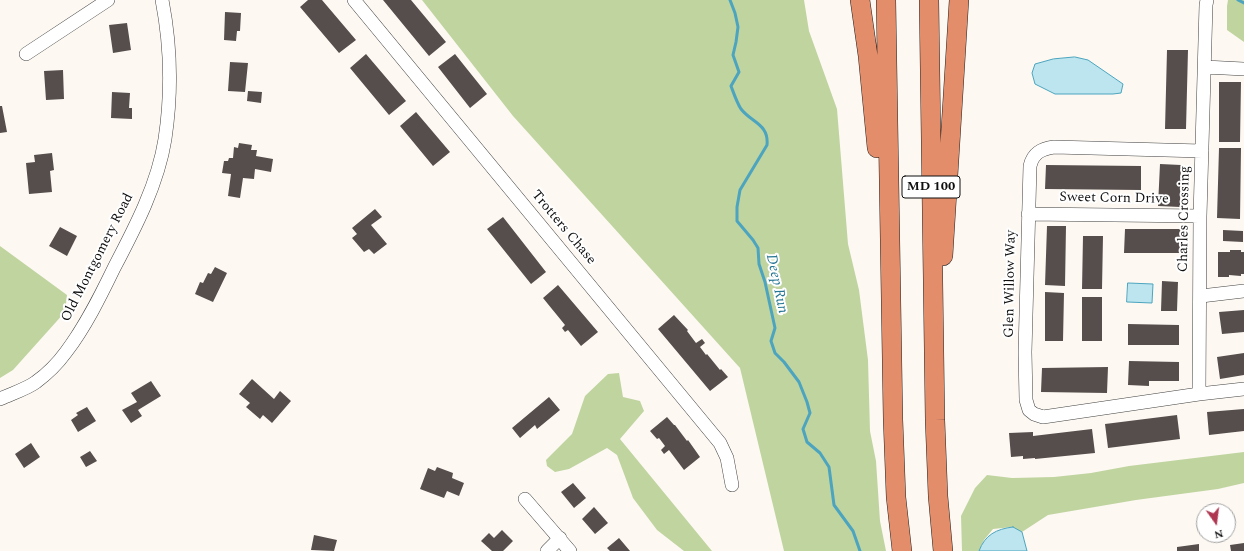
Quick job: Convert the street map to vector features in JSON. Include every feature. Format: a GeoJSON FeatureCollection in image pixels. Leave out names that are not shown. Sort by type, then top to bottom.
{"type":"FeatureCollection","features":[{"type":"Feature","properties":{"kind":"highway"},"geometry":{"type":"LineString","coordinates":[[860,0],[875,126],[891,312]]}},
{"type":"Feature","properties":{"kind":"highway","name":"MD 100"},"geometry":{"type":"LineString","coordinates":[[886,0],[891,312],[896,497],[902,551]]}},
{"type":"Feature","properties":{"kind":"highway","name":"MD 100"},"geometry":{"type":"LineString","coordinates":[[929,0],[934,375],[938,496],[943,551]]}},
{"type":"Feature","properties":{"kind":"highway"},"geometry":{"type":"LineString","coordinates":[[934,375],[944,246],[959,0]]}},
{"type":"Feature","properties":{"kind":"street"},"geometry":{"type":"LineString","coordinates":[[26,54],[108,0]]}},
{"type":"Feature","properties":{"kind":"street","name":"Old Montgomery Road"},"geometry":{"type":"LineString","coordinates":[[0,399],[34,384],[52,368],[65,353],[77,336],[102,293],[146,200],[156,175],[165,140],[170,86],[170,57],[162,0]]}},
{"type":"Feature","properties":{"kind":"street","name":"Trotters Chase"},"geometry":{"type":"LineString","coordinates":[[354,0],[720,443],[727,458],[732,485]]}},
{"type":"Feature","properties":{"kind":"street","name":"Charles Crossing"},"geometry":{"type":"LineString","coordinates":[[1199,394],[1200,216],[1207,0]]}},
{"type":"Feature","properties":{"kind":"street"},"geometry":{"type":"LineString","coordinates":[[1205,67],[1244,69]]}},
{"type":"Feature","properties":{"kind":"street","name":"Glen Willow Way"},"geometry":{"type":"LineString","coordinates":[[1199,394],[1043,417],[1034,414],[1029,410],[1026,400],[1025,359],[1030,166],[1035,155],[1046,148],[1054,147],[1202,151]]}},
{"type":"Feature","properties":{"kind":"street","name":"Sweet Corn Drive"},"geometry":{"type":"LineString","coordinates":[[1028,214],[1200,216]]}},
{"type":"Feature","properties":{"kind":"street"},"geometry":{"type":"LineString","coordinates":[[1200,296],[1244,291]]}},
{"type":"Feature","properties":{"kind":"street"},"geometry":{"type":"LineString","coordinates":[[1199,394],[1244,389]]}},
{"type":"Feature","properties":{"kind":"street"},"geometry":{"type":"LineString","coordinates":[[525,498],[570,551]]}},
{"type":"Feature","properties":{"kind":"street"},"geometry":{"type":"LineString","coordinates":[[548,551],[560,538]]}},
{"type":"Feature","properties":{"kind":"green space"},"geometry":{"type":"Polygon","coordinates":[[[422,0],[804,0],[809,31],[837,109],[848,244],[859,290],[868,360],[870,431],[876,461],[880,521],[886,551],[784,551],[740,368],[513,116],[422,0]]]}},
{"type":"Feature","properties":{"kind":"green space"},"geometry":{"type":"Polygon","coordinates":[[[1228,0],[1244,0],[1244,42],[1227,30],[1228,0]]]}},
{"type":"Feature","properties":{"kind":"green space"},"geometry":{"type":"Polygon","coordinates":[[[0,246],[67,295],[65,312],[13,370],[0,378],[0,246]]]}},
{"type":"Feature","properties":{"kind":"green space"},"geometry":{"type":"Polygon","coordinates":[[[619,373],[623,397],[640,401],[644,411],[620,439],[712,551],[684,551],[657,530],[633,498],[617,455],[607,448],[569,469],[555,472],[547,466],[546,460],[572,434],[585,396],[608,374],[619,373]]]}},
{"type":"Feature","properties":{"kind":"green space"},"geometry":{"type":"Polygon","coordinates":[[[1244,452],[1244,483],[1218,489],[1136,500],[1048,515],[1022,532],[1012,527],[993,529],[984,540],[979,551],[962,551],[961,516],[975,488],[987,475],[1012,478],[1054,477],[1244,452]]]}},
{"type":"Feature","properties":{"kind":"water"},"geometry":{"type":"Polygon","coordinates":[[[1075,57],[1088,60],[1123,84],[1121,93],[1055,94],[1035,84],[1032,73],[1035,64],[1053,59],[1075,57]]]}},
{"type":"Feature","properties":{"kind":"water"},"geometry":{"type":"Polygon","coordinates":[[[1128,283],[1153,284],[1152,303],[1127,302],[1128,283]]]}},
{"type":"Feature","properties":{"kind":"water"},"geometry":{"type":"Polygon","coordinates":[[[1013,527],[1022,532],[1027,551],[979,551],[984,541],[996,531],[1013,527]]]}},
{"type":"Feature","properties":{"kind":"building"},"geometry":{"type":"Polygon","coordinates":[[[308,0],[322,0],[356,40],[339,53],[300,7],[308,0]]]}},
{"type":"Feature","properties":{"kind":"building"},"geometry":{"type":"Polygon","coordinates":[[[383,0],[411,0],[446,42],[429,56],[383,0]]]}},
{"type":"Feature","properties":{"kind":"building"},"geometry":{"type":"Polygon","coordinates":[[[225,12],[241,13],[240,31],[237,31],[236,41],[224,40],[225,12]]]}},
{"type":"Feature","properties":{"kind":"building"},"geometry":{"type":"Polygon","coordinates":[[[127,23],[131,50],[113,53],[109,25],[127,23]]]}},
{"type":"Feature","properties":{"kind":"building"},"geometry":{"type":"Polygon","coordinates":[[[1167,50],[1188,50],[1186,129],[1165,129],[1167,50]]]}},
{"type":"Feature","properties":{"kind":"building"},"geometry":{"type":"Polygon","coordinates":[[[366,54],[406,101],[389,115],[350,68],[366,54]]]}},
{"type":"Feature","properties":{"kind":"building"},"geometry":{"type":"Polygon","coordinates":[[[455,54],[487,94],[470,108],[438,67],[455,54]]]}},
{"type":"Feature","properties":{"kind":"building"},"geometry":{"type":"Polygon","coordinates":[[[230,62],[248,63],[245,92],[228,91],[230,62]]]}},
{"type":"Feature","properties":{"kind":"building"},"geometry":{"type":"Polygon","coordinates":[[[63,70],[64,99],[46,100],[44,71],[63,70]]]}},
{"type":"Feature","properties":{"kind":"building"},"geometry":{"type":"Polygon","coordinates":[[[1219,82],[1241,82],[1240,142],[1219,142],[1219,82]]]}},
{"type":"Feature","properties":{"kind":"building"},"geometry":{"type":"Polygon","coordinates":[[[248,91],[262,92],[261,103],[247,101],[248,91]]]}},
{"type":"Feature","properties":{"kind":"building"},"geometry":{"type":"Polygon","coordinates":[[[112,92],[130,93],[129,108],[132,108],[132,119],[111,118],[112,92]]]}},
{"type":"Feature","properties":{"kind":"building"},"geometry":{"type":"Polygon","coordinates":[[[0,106],[2,106],[7,132],[0,133],[0,106]]]}},
{"type":"Feature","properties":{"kind":"building"},"geometry":{"type":"Polygon","coordinates":[[[416,112],[450,152],[433,166],[400,126],[416,112]]]}},
{"type":"Feature","properties":{"kind":"building"},"geometry":{"type":"Polygon","coordinates":[[[239,143],[252,145],[251,150],[257,150],[256,156],[273,159],[271,172],[255,169],[254,179],[243,178],[240,198],[228,196],[231,174],[222,173],[224,161],[228,161],[229,158],[233,158],[234,147],[238,148],[239,143]]]}},
{"type":"Feature","properties":{"kind":"building"},"geometry":{"type":"Polygon","coordinates":[[[1219,148],[1241,148],[1240,219],[1217,218],[1219,148]]]}},
{"type":"Feature","properties":{"kind":"building"},"geometry":{"type":"Polygon","coordinates":[[[52,153],[54,170],[50,171],[52,192],[29,194],[26,163],[35,162],[34,155],[52,153]]]}},
{"type":"Feature","properties":{"kind":"building"},"geometry":{"type":"Polygon","coordinates":[[[1160,164],[1181,165],[1180,207],[1158,206],[1160,164]]]}},
{"type":"Feature","properties":{"kind":"building"},"geometry":{"type":"Polygon","coordinates":[[[1046,165],[1141,166],[1141,190],[1045,189],[1046,165]]]}},
{"type":"Feature","properties":{"kind":"building"},"geometry":{"type":"Polygon","coordinates":[[[375,209],[382,217],[371,225],[387,244],[374,254],[369,249],[364,252],[352,238],[357,234],[352,228],[375,209]]]}},
{"type":"Feature","properties":{"kind":"building"},"geometry":{"type":"Polygon","coordinates":[[[503,217],[546,272],[531,284],[487,229],[503,217]]]}},
{"type":"Feature","properties":{"kind":"building"},"geometry":{"type":"Polygon","coordinates":[[[1047,226],[1066,226],[1065,286],[1045,285],[1047,226]]]}},
{"type":"Feature","properties":{"kind":"building"},"geometry":{"type":"Polygon","coordinates":[[[60,227],[77,236],[67,256],[49,246],[60,227]]]}},
{"type":"Feature","properties":{"kind":"building"},"geometry":{"type":"Polygon","coordinates":[[[1125,229],[1184,229],[1184,253],[1124,253],[1125,229]]]}},
{"type":"Feature","properties":{"kind":"building"},"geometry":{"type":"Polygon","coordinates":[[[1223,230],[1243,231],[1243,242],[1223,241],[1223,230]]]}},
{"type":"Feature","properties":{"kind":"building"},"geometry":{"type":"Polygon","coordinates":[[[1083,236],[1103,236],[1102,289],[1082,289],[1083,236]]]}},
{"type":"Feature","properties":{"kind":"building"},"geometry":{"type":"Polygon","coordinates":[[[1230,250],[1241,250],[1241,252],[1244,252],[1244,274],[1241,274],[1241,276],[1229,275],[1229,277],[1218,277],[1218,252],[1230,252],[1230,250]]]}},
{"type":"Feature","properties":{"kind":"building"},"geometry":{"type":"Polygon","coordinates":[[[215,267],[227,273],[213,302],[195,294],[200,282],[203,283],[208,273],[211,274],[215,267]]]}},
{"type":"Feature","properties":{"kind":"building"},"geometry":{"type":"Polygon","coordinates":[[[1162,281],[1178,282],[1177,311],[1161,311],[1162,281]]]}},
{"type":"Feature","properties":{"kind":"building"},"geometry":{"type":"Polygon","coordinates":[[[558,285],[598,332],[581,346],[568,330],[565,332],[562,328],[565,325],[543,298],[558,285]]]}},
{"type":"Feature","properties":{"kind":"building"},"geometry":{"type":"Polygon","coordinates":[[[1045,292],[1064,293],[1063,341],[1045,341],[1045,292]]]}},
{"type":"Feature","properties":{"kind":"building"},"geometry":{"type":"Polygon","coordinates":[[[1082,297],[1102,297],[1102,341],[1082,341],[1082,297]]]}},
{"type":"Feature","properties":{"kind":"building"},"geometry":{"type":"Polygon","coordinates":[[[1244,310],[1244,332],[1222,334],[1219,312],[1244,310]]]}},
{"type":"Feature","properties":{"kind":"building"},"geometry":{"type":"Polygon","coordinates":[[[674,315],[688,330],[687,331],[696,343],[702,339],[705,343],[700,347],[728,377],[710,391],[658,329],[674,315]]]}},
{"type":"Feature","properties":{"kind":"building"},"geometry":{"type":"Polygon","coordinates":[[[1128,324],[1179,325],[1179,345],[1128,345],[1128,324]]]}},
{"type":"Feature","properties":{"kind":"building"},"geometry":{"type":"Polygon","coordinates":[[[1244,353],[1244,375],[1220,379],[1217,357],[1244,353]]]}},
{"type":"Feature","properties":{"kind":"building"},"geometry":{"type":"Polygon","coordinates":[[[1129,361],[1179,362],[1179,381],[1149,381],[1149,386],[1128,385],[1129,361]]]}},
{"type":"Feature","properties":{"kind":"building"},"geometry":{"type":"Polygon","coordinates":[[[1108,367],[1107,393],[1041,392],[1042,368],[1108,367]]]}},
{"type":"Feature","properties":{"kind":"building"},"geometry":{"type":"Polygon","coordinates":[[[252,379],[274,399],[280,391],[291,401],[272,423],[263,415],[260,419],[246,407],[250,403],[239,394],[252,379]]]}},
{"type":"Feature","properties":{"kind":"building"},"geometry":{"type":"Polygon","coordinates":[[[151,381],[161,396],[138,410],[142,416],[131,423],[122,410],[137,402],[131,393],[151,381]]]}},
{"type":"Feature","properties":{"kind":"building"},"geometry":{"type":"Polygon","coordinates":[[[549,397],[560,410],[537,429],[535,425],[520,438],[512,428],[549,397]]]}},
{"type":"Feature","properties":{"kind":"building"},"geometry":{"type":"Polygon","coordinates":[[[87,407],[96,421],[78,432],[71,420],[78,415],[76,413],[87,407]]]}},
{"type":"Feature","properties":{"kind":"building"},"geometry":{"type":"Polygon","coordinates":[[[1244,409],[1244,431],[1209,435],[1207,412],[1244,409]]]}},
{"type":"Feature","properties":{"kind":"building"},"geometry":{"type":"Polygon","coordinates":[[[1177,415],[1180,439],[1108,448],[1105,424],[1177,415]]]}},
{"type":"Feature","properties":{"kind":"building"},"geometry":{"type":"Polygon","coordinates":[[[667,417],[687,441],[688,440],[700,457],[684,470],[669,450],[664,454],[661,450],[665,446],[659,438],[657,439],[650,431],[667,417]]]}},
{"type":"Feature","properties":{"kind":"building"},"geometry":{"type":"Polygon","coordinates":[[[1092,429],[1095,453],[1035,459],[1023,459],[1023,456],[1011,457],[1009,433],[1033,432],[1033,436],[1092,429]]]}},
{"type":"Feature","properties":{"kind":"building"},"geometry":{"type":"Polygon","coordinates":[[[31,443],[40,457],[24,468],[15,454],[31,443]]]}},
{"type":"Feature","properties":{"kind":"building"},"geometry":{"type":"Polygon","coordinates":[[[90,451],[97,461],[86,467],[80,457],[90,451]]]}},
{"type":"Feature","properties":{"kind":"building"},"geometry":{"type":"Polygon","coordinates":[[[437,467],[453,473],[452,478],[464,483],[459,496],[447,491],[444,498],[420,489],[428,468],[435,471],[437,467]]]}},
{"type":"Feature","properties":{"kind":"building"},"geometry":{"type":"Polygon","coordinates":[[[573,483],[586,498],[574,508],[561,492],[573,483]]]}},
{"type":"Feature","properties":{"kind":"building"},"geometry":{"type":"Polygon","coordinates":[[[594,507],[608,523],[595,534],[582,519],[594,507]]]}},
{"type":"Feature","properties":{"kind":"building"},"geometry":{"type":"Polygon","coordinates":[[[502,530],[513,541],[503,551],[492,551],[481,541],[489,533],[494,538],[502,530]]]}},
{"type":"Feature","properties":{"kind":"building"},"geometry":{"type":"Polygon","coordinates":[[[314,535],[337,540],[334,551],[311,550],[314,535]]]}},
{"type":"Feature","properties":{"kind":"building"},"geometry":{"type":"Polygon","coordinates":[[[619,538],[630,551],[610,551],[607,548],[619,538]]]}},
{"type":"Feature","properties":{"kind":"building"},"geometry":{"type":"Polygon","coordinates":[[[1244,543],[1244,551],[1231,551],[1230,545],[1244,543]]]}},
{"type":"Feature","properties":{"kind":"building"},"geometry":{"type":"Polygon","coordinates":[[[1199,544],[1199,551],[1177,551],[1177,547],[1199,544]]]}},
{"type":"Feature","properties":{"kind":"waterway","name":"Deep Run"},"geometry":{"type":"LineString","coordinates":[[730,0],[738,27],[733,55],[739,72],[731,86],[741,109],[763,128],[767,138],[767,145],[740,190],[737,207],[737,221],[758,248],[759,264],[765,282],[775,328],[771,341],[775,353],[799,382],[807,402],[810,413],[803,429],[807,442],[820,453],[829,467],[834,505],[853,531],[860,551]]}},
{"type":"Feature","properties":{"kind":"waterway"},"geometry":{"type":"LineString","coordinates":[[1238,0],[1244,3]]}}]}
